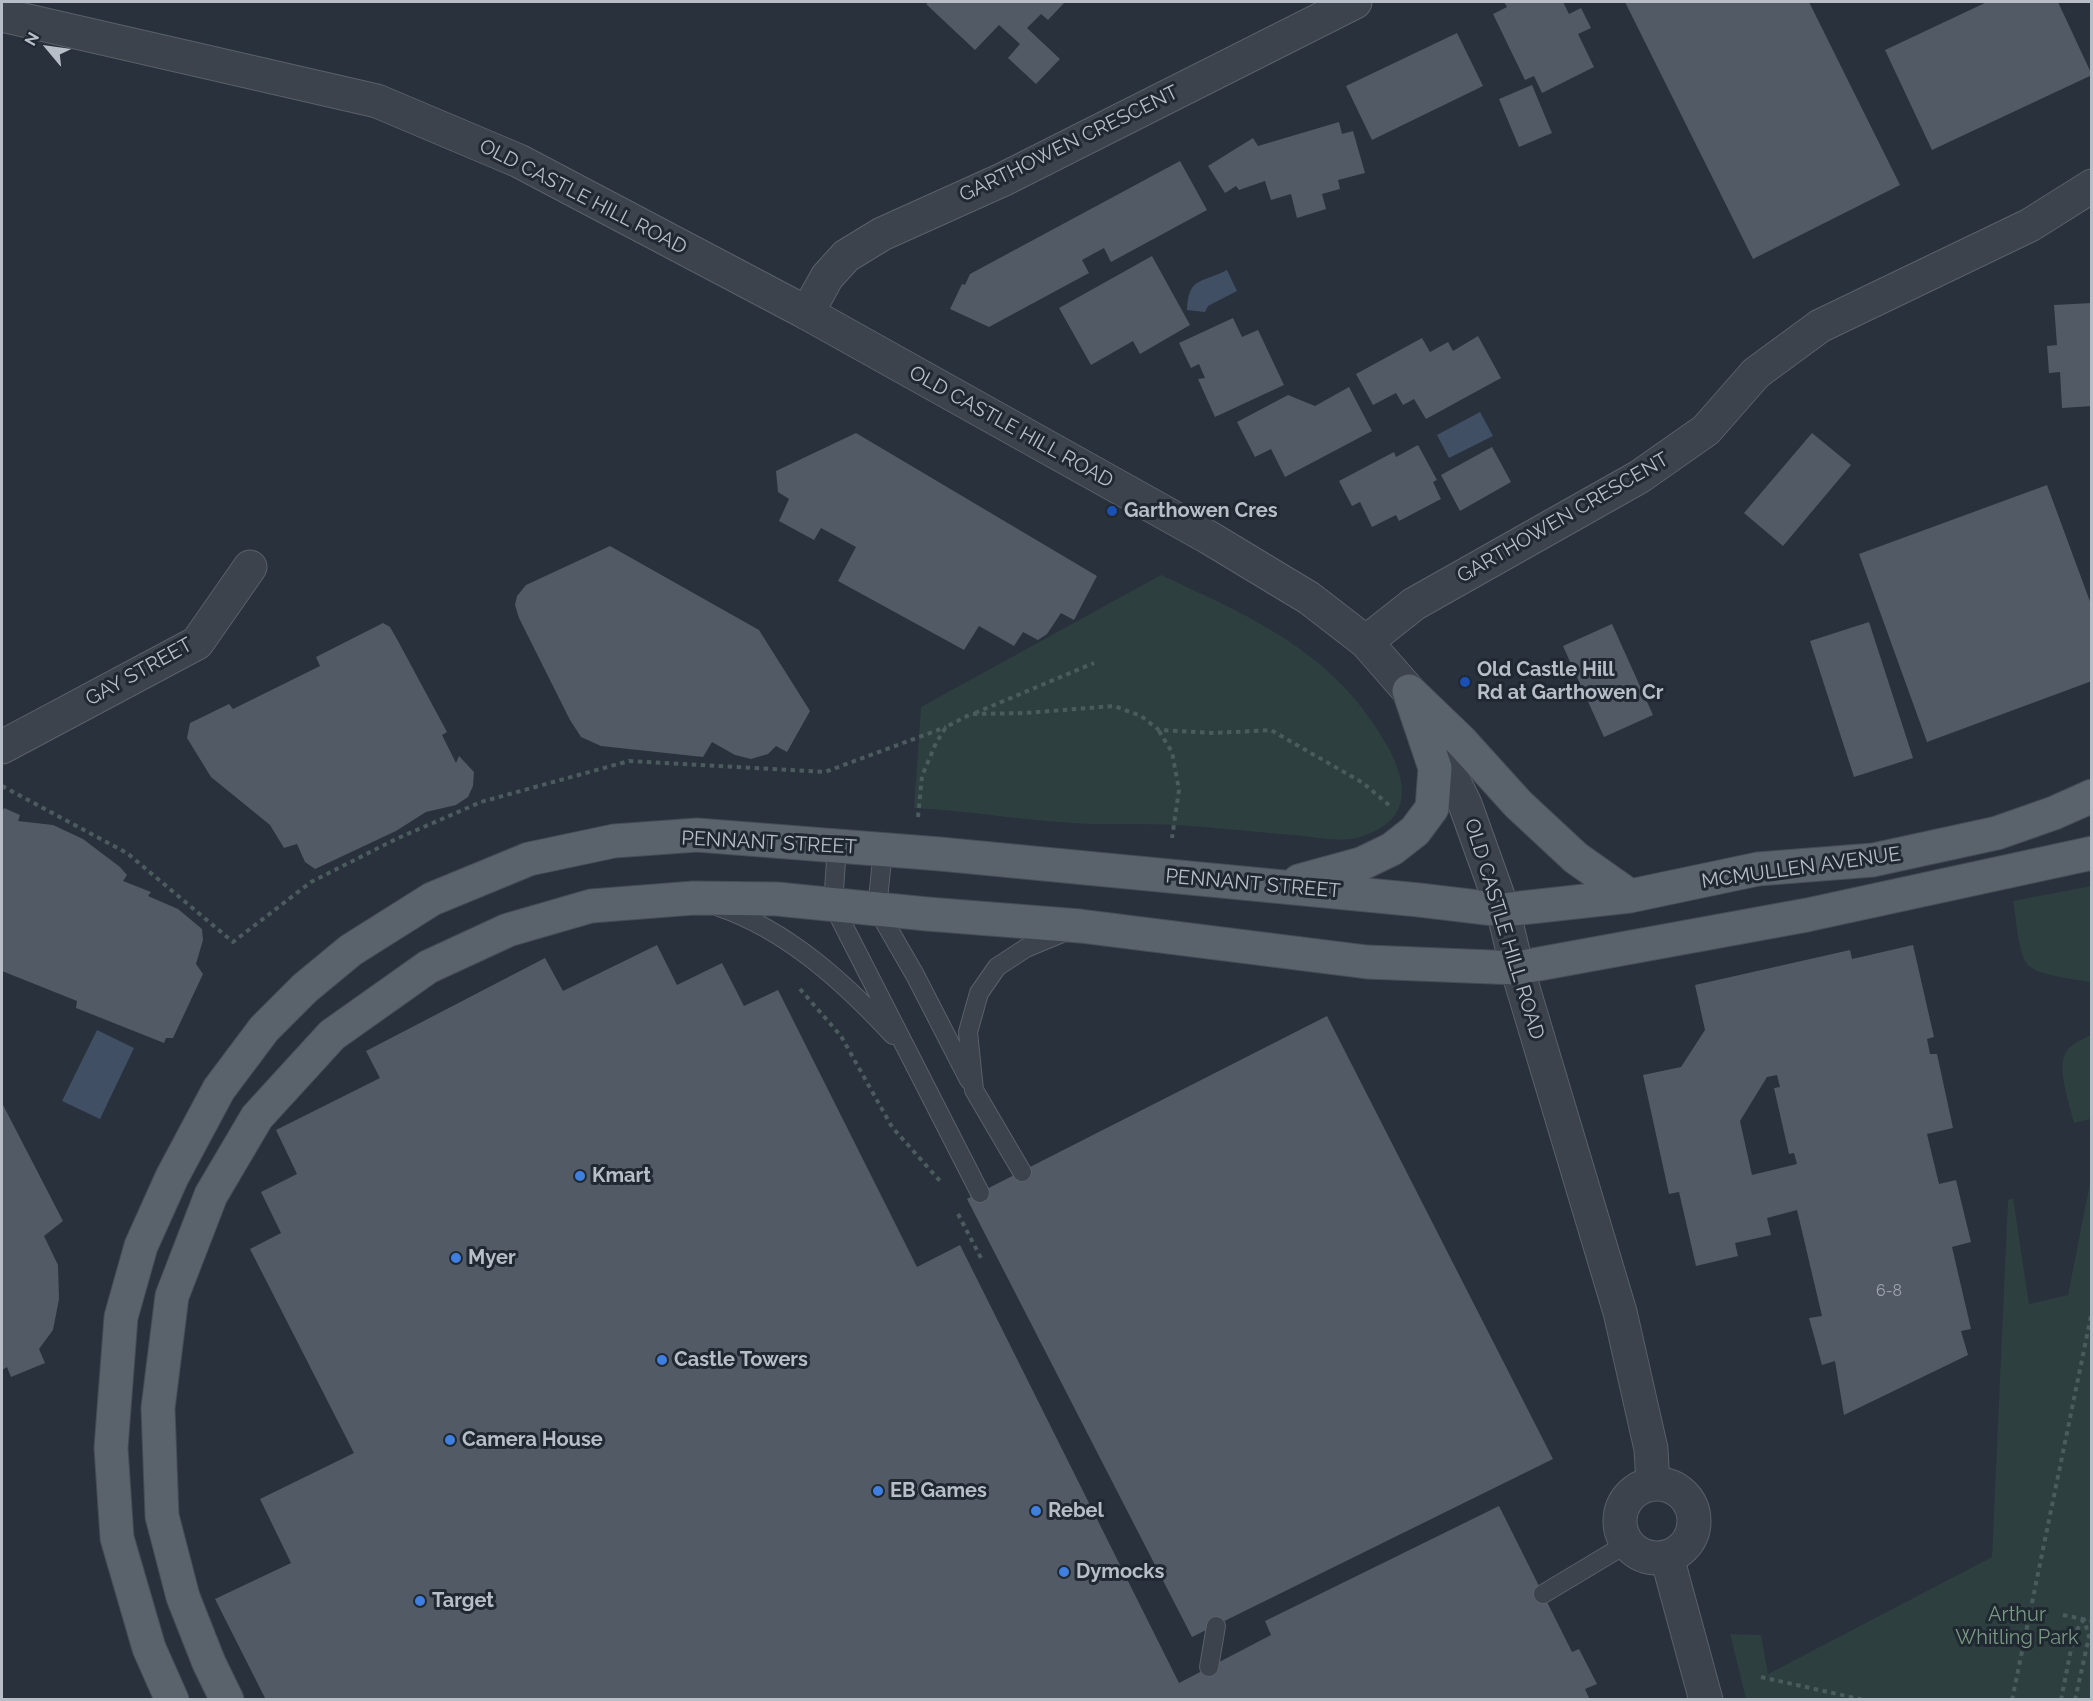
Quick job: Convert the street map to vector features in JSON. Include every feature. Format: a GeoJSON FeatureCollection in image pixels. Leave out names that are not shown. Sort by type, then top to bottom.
{"type":"FeatureCollection","features":[{"type":"Feature","properties":{"kind":"main road"},"geometry":{"type":"LineString","coordinates":[[1280,887],[1360,864],[1392,849],[1415,831],[1432,808],[1435,768],[1409,691]]}},
{"type":"Feature","properties":{"kind":"main road"},"geometry":{"type":"LineString","coordinates":[[1409,691],[1461,741],[1518,804],[1576,858],[1630,896]]}},
{"type":"Feature","properties":{"kind":"main road","name":"MCMULLEN AVENUE"},"geometry":{"type":"LineString","coordinates":[[1503,910],[1630,896],[1758,869],[1873,860],[1996,833],[2054,813],[2091,796]]}},
{"type":"Feature","properties":{"kind":"main road","name":"PENNANT STREET"},"geometry":{"type":"LineString","coordinates":[[171,1700],[148,1648],[117,1538],[111,1448],[121,1317],[141,1246],[172,1177],[219,1089],[264,1029],[304,988],[351,950],[432,899],[530,859],[614,841],[697,835],[883,850],[1503,910]]}},
{"type":"Feature","properties":{"kind":"main road","name":"MCMULLEN AVENUE"},"geometry":{"type":"LineString","coordinates":[[1517,968],[1807,915],[2091,853]]}},
{"type":"Feature","properties":{"kind":"main road"},"geometry":{"type":"LineString","coordinates":[[227,1700],[209,1663],[183,1597],[162,1516],[158,1408],[172,1296],[211,1195],[256,1117],[332,1035],[428,968],[508,930],[591,906],[694,898],[777,899],[1080,926],[1367,962],[1517,968]]}},
{"type":"Feature","properties":{"kind":"street","name":"GARTHOWEN CRESCENT"},"geometry":{"type":"LineString","coordinates":[[807,313],[827,277],[846,256],[882,234],[1002,180],[1355,2]]}},
{"type":"Feature","properties":{"kind":"street","name":"OLD CASTLE HILL ROAD"},"geometry":{"type":"LineString","coordinates":[[2,15],[377,101],[519,161],[807,313],[1252,563],[1309,598],[1366,642],[1409,691],[1465,804],[1503,910],[1517,968],[1620,1312],[1651,1449],[1653,1484]]}},
{"type":"Feature","properties":{"kind":"street","name":"GARTHOWEN CRESCENT"},"geometry":{"type":"LineString","coordinates":[[1366,642],[1414,604],[1639,477],[1706,430],[1756,373],[1820,326],[2030,225],[2091,186]]}},
{"type":"Feature","properties":{"kind":"street","name":"GAY STREET"},"geometry":{"type":"LineString","coordinates":[[2,747],[197,643],[250,567]]}},
{"type":"Feature","properties":{"kind":"street"},"geometry":{"type":"LineString","coordinates":[[1653,1484],[1677,1489],[1686,1497],[1692,1508],[1693,1532],[1678,1552],[1667,1557],[1656,1558],[1645,1556],[1628,1543],[1622,1534],[1620,1522],[1622,1511],[1633,1493],[1653,1484]]}},
{"type":"Feature","properties":{"kind":"street"},"geometry":{"type":"LineString","coordinates":[[1667,1557],[1706,1700]]}},
{"type":"Feature","properties":{"kind":"lane"},"geometry":{"type":"LineString","coordinates":[[837,846],[833,905],[980,1193]]}},
{"type":"Feature","properties":{"kind":"lane"},"geometry":{"type":"LineString","coordinates":[[883,850],[877,909],[915,975],[974,1090],[1022,1172]]}},
{"type":"Feature","properties":{"kind":"lane"},"geometry":{"type":"LineString","coordinates":[[694,898],[741,915],[793,945],[864,1003],[910,1054]]}},
{"type":"Feature","properties":{"kind":"lane"},"geometry":{"type":"LineString","coordinates":[[974,1090],[968,1032],[979,993],[998,967],[1026,948],[1080,926]]}},
{"type":"Feature","properties":{"kind":"lane"},"geometry":{"type":"LineString","coordinates":[[1544,1594],[1628,1543]]}},
{"type":"Feature","properties":{"kind":"lane"},"geometry":{"type":"LineString","coordinates":[[1209,1667],[1216,1626]]}},
{"type":"Feature","properties":{"kind":"path"},"geometry":{"type":"LineString","coordinates":[[2,786],[127,853],[233,942],[311,882],[396,839],[481,802],[629,761],[825,772],[946,727],[971,714],[1094,663]]}},
{"type":"Feature","properties":{"kind":"path"},"geometry":{"type":"LineString","coordinates":[[971,714],[1025,713],[1114,706],[1141,716],[1159,730],[1172,752],[1179,790],[1172,838]]}},
{"type":"Feature","properties":{"kind":"path"},"geometry":{"type":"LineString","coordinates":[[917,824],[922,776],[936,743],[946,727]]}},
{"type":"Feature","properties":{"kind":"path"},"geometry":{"type":"LineString","coordinates":[[1159,730],[1215,733],[1271,730],[1363,783],[1398,812]]}},
{"type":"Feature","properties":{"kind":"path"},"geometry":{"type":"LineString","coordinates":[[797,985],[841,1036],[892,1127],[943,1184]]}},
{"type":"Feature","properties":{"kind":"path"},"geometry":{"type":"LineString","coordinates":[[954,1205],[981,1258]]}},
{"type":"Feature","properties":{"kind":"path"},"geometry":{"type":"LineString","coordinates":[[2012,1700],[2091,1311]]}},
{"type":"Feature","properties":{"kind":"path"},"geometry":{"type":"LineString","coordinates":[[2062,1615],[2091,1621]]}},
{"type":"Feature","properties":{"kind":"path"},"geometry":{"type":"LineString","coordinates":[[2061,1700],[2074,1634],[2084,1619]]}},
{"type":"Feature","properties":{"kind":"path"},"geometry":{"type":"LineString","coordinates":[[2075,1700],[2089,1637],[2084,1619]]}},
{"type":"Feature","properties":{"kind":"path"},"geometry":{"type":"LineString","coordinates":[[1761,1677],[1864,1700]]}},
{"type":"Feature","properties":{"kind":"green space"},"geometry":{"type":"Polygon","coordinates":[[[1161,575],[1228,607],[1290,642],[1344,687],[1367,714],[1388,747],[1400,777],[1401,803],[1396,814],[1387,824],[1357,838],[1337,840],[1189,826],[1068,823],[914,808],[921,707],[1161,575]]]}},
{"type":"Feature","properties":{"kind":"green space"},"geometry":{"type":"Polygon","coordinates":[[[2091,886],[2091,986],[2090,982],[2033,969],[2028,965],[2022,953],[2013,901],[2091,886]]]}},
{"type":"Feature","properties":{"kind":"green space"},"geometry":{"type":"Polygon","coordinates":[[[2091,1035],[2091,1119],[2074,1123],[2065,1088],[2063,1061],[2069,1048],[2091,1035]]]}},
{"type":"Feature","properties":{"kind":"green space","name":"Arthur Whitling Park"},"geometry":{"type":"Polygon","coordinates":[[[2091,1178],[2091,1699],[1746,1699],[1730,1634],[1761,1635],[1768,1674],[1992,1557],[2008,1200],[2013,1198],[2029,1304],[2068,1295],[2091,1178]]]}},
{"type":"Feature","properties":{"kind":"water"},"geometry":{"type":"Polygon","coordinates":[[[1227,270],[1237,291],[1208,306],[1205,312],[1187,310],[1190,291],[1198,282],[1227,270]]]}},
{"type":"Feature","properties":{"kind":"water"},"geometry":{"type":"Polygon","coordinates":[[[1480,412],[1493,436],[1449,458],[1437,435],[1480,412]]]}},
{"type":"Feature","properties":{"kind":"water"},"geometry":{"type":"Polygon","coordinates":[[[97,1030],[134,1048],[100,1119],[62,1101],[97,1030]]]}},
{"type":"Feature","properties":{"kind":"building"},"geometry":{"type":"Polygon","coordinates":[[[929,2],[1065,2],[1048,20],[1041,14],[1027,28],[1060,59],[1036,84],[1008,58],[1020,44],[999,25],[975,50],[926,4],[929,2]]]}},
{"type":"Feature","properties":{"kind":"building"},"geometry":{"type":"Polygon","coordinates":[[[1504,2],[1563,2],[1569,14],[1581,8],[1591,28],[1578,34],[1594,67],[1542,93],[1534,76],[1525,80],[1493,14],[1507,7],[1504,2]]]}},
{"type":"Feature","properties":{"kind":"building"},"geometry":{"type":"Polygon","coordinates":[[[1625,2],[1809,2],[1900,185],[1753,259],[1625,2]]]}},
{"type":"Feature","properties":{"kind":"building"},"geometry":{"type":"Polygon","coordinates":[[[1987,2],[2058,2],[2092,75],[1932,150],[1885,50],[1987,2]]]}},
{"type":"Feature","properties":{"kind":"building"},"geometry":{"type":"Polygon","coordinates":[[[1457,33],[1483,86],[1372,140],[1346,86],[1457,33]]]}},
{"type":"Feature","properties":{"kind":"building"},"geometry":{"type":"Polygon","coordinates":[[[1532,85],[1552,133],[1519,147],[1499,99],[1532,85]]]}},
{"type":"Feature","properties":{"kind":"building"},"geometry":{"type":"Polygon","coordinates":[[[1339,122],[1342,134],[1353,131],[1365,173],[1338,180],[1340,189],[1322,194],[1326,209],[1297,218],[1291,194],[1271,200],[1265,181],[1239,190],[1236,186],[1225,193],[1208,166],[1253,138],[1258,146],[1339,122]]]}},
{"type":"Feature","properties":{"kind":"building"},"geometry":{"type":"Polygon","coordinates":[[[1180,161],[1207,210],[1111,262],[1104,248],[1082,260],[1089,273],[989,327],[950,309],[962,284],[965,285],[970,274],[1180,161]]]}},
{"type":"Feature","properties":{"kind":"building"},"geometry":{"type":"Polygon","coordinates":[[[1152,256],[1190,325],[1140,354],[1133,341],[1091,365],[1059,308],[1152,256]]]}},
{"type":"Feature","properties":{"kind":"building"},"geometry":{"type":"Polygon","coordinates":[[[2092,303],[2092,406],[2062,408],[2060,372],[2049,373],[2047,346],[2057,345],[2054,305],[2092,303]]]}},
{"type":"Feature","properties":{"kind":"building"},"geometry":{"type":"Polygon","coordinates":[[[1233,318],[1242,337],[1258,330],[1284,385],[1215,417],[1198,379],[1205,378],[1199,364],[1191,368],[1179,343],[1233,318]]]}},
{"type":"Feature","properties":{"kind":"building"},"geometry":{"type":"Polygon","coordinates":[[[1478,336],[1501,378],[1426,419],[1414,399],[1403,405],[1396,393],[1373,405],[1356,374],[1422,338],[1430,352],[1448,342],[1453,351],[1478,336]]]}},
{"type":"Feature","properties":{"kind":"building"},"geometry":{"type":"Polygon","coordinates":[[[1349,387],[1372,431],[1285,477],[1271,449],[1255,457],[1237,422],[1288,395],[1315,406],[1349,387]]]}},
{"type":"Feature","properties":{"kind":"building"},"geometry":{"type":"Polygon","coordinates":[[[856,433],[1097,576],[1074,620],[1061,613],[1047,634],[1038,640],[1023,632],[1014,646],[979,626],[964,650],[838,581],[856,547],[821,528],[814,540],[779,521],[789,499],[778,492],[776,471],[856,433]]]}},
{"type":"Feature","properties":{"kind":"building"},"geometry":{"type":"Polygon","coordinates":[[[1812,433],[1851,465],[1783,546],[1744,513],[1812,433]]]}},
{"type":"Feature","properties":{"kind":"building"},"geometry":{"type":"Polygon","coordinates":[[[1418,445],[1437,480],[1433,482],[1441,499],[1399,521],[1396,515],[1372,527],[1360,502],[1352,506],[1339,481],[1394,452],[1396,457],[1418,445]]]}},
{"type":"Feature","properties":{"kind":"building"},"geometry":{"type":"Polygon","coordinates":[[[1492,447],[1511,482],[1460,511],[1441,475],[1492,447]]]}},
{"type":"Feature","properties":{"kind":"building"},"geometry":{"type":"Polygon","coordinates":[[[2047,485],[2092,607],[2092,681],[1927,742],[1859,554],[2047,485]]]}},
{"type":"Feature","properties":{"kind":"building"},"geometry":{"type":"Polygon","coordinates":[[[610,546],[759,630],[810,711],[787,752],[776,746],[768,754],[751,759],[735,755],[712,742],[703,757],[601,746],[581,737],[570,720],[519,618],[515,605],[517,596],[526,585],[610,546]]]}},
{"type":"Feature","properties":{"kind":"building"},"geometry":{"type":"Polygon","coordinates":[[[1869,622],[1913,758],[1854,777],[1810,641],[1869,622]]]}},
{"type":"Feature","properties":{"kind":"building"},"geometry":{"type":"Polygon","coordinates":[[[383,623],[390,627],[447,732],[442,735],[456,763],[459,756],[474,772],[473,786],[468,797],[456,805],[426,812],[396,831],[315,869],[305,862],[297,844],[284,848],[270,825],[211,777],[187,738],[190,723],[229,704],[233,709],[320,666],[316,657],[383,623]]]}},
{"type":"Feature","properties":{"kind":"building"},"geometry":{"type":"Polygon","coordinates":[[[1612,624],[1653,715],[1604,737],[1563,646],[1612,624]]]}},
{"type":"Feature","properties":{"kind":"building"},"geometry":{"type":"Polygon","coordinates":[[[4,808],[20,815],[18,821],[53,825],[83,839],[120,867],[127,875],[123,881],[151,892],[148,896],[178,909],[202,929],[203,940],[196,964],[203,974],[173,1038],[166,1038],[164,1043],[76,1008],[77,1001],[2,971],[2,813],[4,808]]]}},
{"type":"Feature","properties":{"kind":"building","name":"Castle Towers"},"geometry":{"type":"Polygon","coordinates":[[[657,945],[677,985],[722,963],[744,1006],[778,990],[917,1267],[960,1245],[1179,1683],[1271,1635],[1265,1621],[1499,1506],[1572,1652],[1579,1649],[1597,1684],[1585,1689],[1590,1700],[266,1700],[215,1599],[291,1563],[260,1499],[354,1453],[250,1249],[281,1233],[261,1192],[297,1174],[276,1130],[380,1078],[366,1051],[545,958],[563,991],[657,945]]]}},
{"type":"Feature","properties":{"kind":"building"},"geometry":{"type":"Polygon","coordinates":[[[1913,945],[1934,1037],[1927,1039],[1930,1054],[1937,1054],[1953,1128],[1927,1134],[1939,1184],[1956,1180],[1971,1242],[1952,1247],[1971,1329],[1961,1331],[1968,1355],[1844,1415],[1835,1361],[1822,1365],[1809,1318],[1822,1316],[1797,1210],[1767,1218],[1771,1235],[1735,1243],[1738,1256],[1696,1266],[1679,1192],[1669,1194],[1643,1075],[1681,1067],[1705,1030],[1695,985],[1850,950],[1852,959],[1913,945]],[[1777,1075],[1767,1077],[1740,1121],[1752,1175],[1797,1164],[1794,1153],[1789,1154],[1774,1088],[1780,1087],[1777,1075]]]}},
{"type":"Feature","properties":{"kind":"building"},"geometry":{"type":"Polygon","coordinates":[[[1327,1016],[1553,1459],[1192,1637],[967,1199],[1327,1016]]]}},
{"type":"Feature","properties":{"kind":"building"},"geometry":{"type":"Polygon","coordinates":[[[2,1103],[63,1221],[44,1236],[58,1265],[59,1299],[53,1330],[39,1349],[45,1363],[11,1377],[7,1367],[2,1370],[2,1103]]]}},
{"type":"Feature","properties":{"kind":"place","name":"Garthowen Cres"},"geometry":{"type":"Point","coordinates":[1112,511]}},
{"type":"Feature","properties":{"kind":"place","name":"Old Castle Hill Rd at Garthowen Cr"},"geometry":{"type":"Point","coordinates":[1465,682]}},
{"type":"Feature","properties":{"kind":"place","name":"Kmart"},"geometry":{"type":"Point","coordinates":[580,1176]}},
{"type":"Feature","properties":{"kind":"place","name":"Myer"},"geometry":{"type":"Point","coordinates":[456,1258]}},
{"type":"Feature","properties":{"kind":"place","name":"Castle Towers"},"geometry":{"type":"Point","coordinates":[662,1360]}},
{"type":"Feature","properties":{"kind":"place","name":"Camera House"},"geometry":{"type":"Point","coordinates":[450,1440]}},
{"type":"Feature","properties":{"kind":"place","name":"EB Games"},"geometry":{"type":"Point","coordinates":[878,1491]}},
{"type":"Feature","properties":{"kind":"place","name":"Rebel"},"geometry":{"type":"Point","coordinates":[1036,1511]}},
{"type":"Feature","properties":{"kind":"place","name":"Dymocks"},"geometry":{"type":"Point","coordinates":[1064,1572]}},
{"type":"Feature","properties":{"kind":"place","name":"Target"},"geometry":{"type":"Point","coordinates":[420,1601]}}]}
